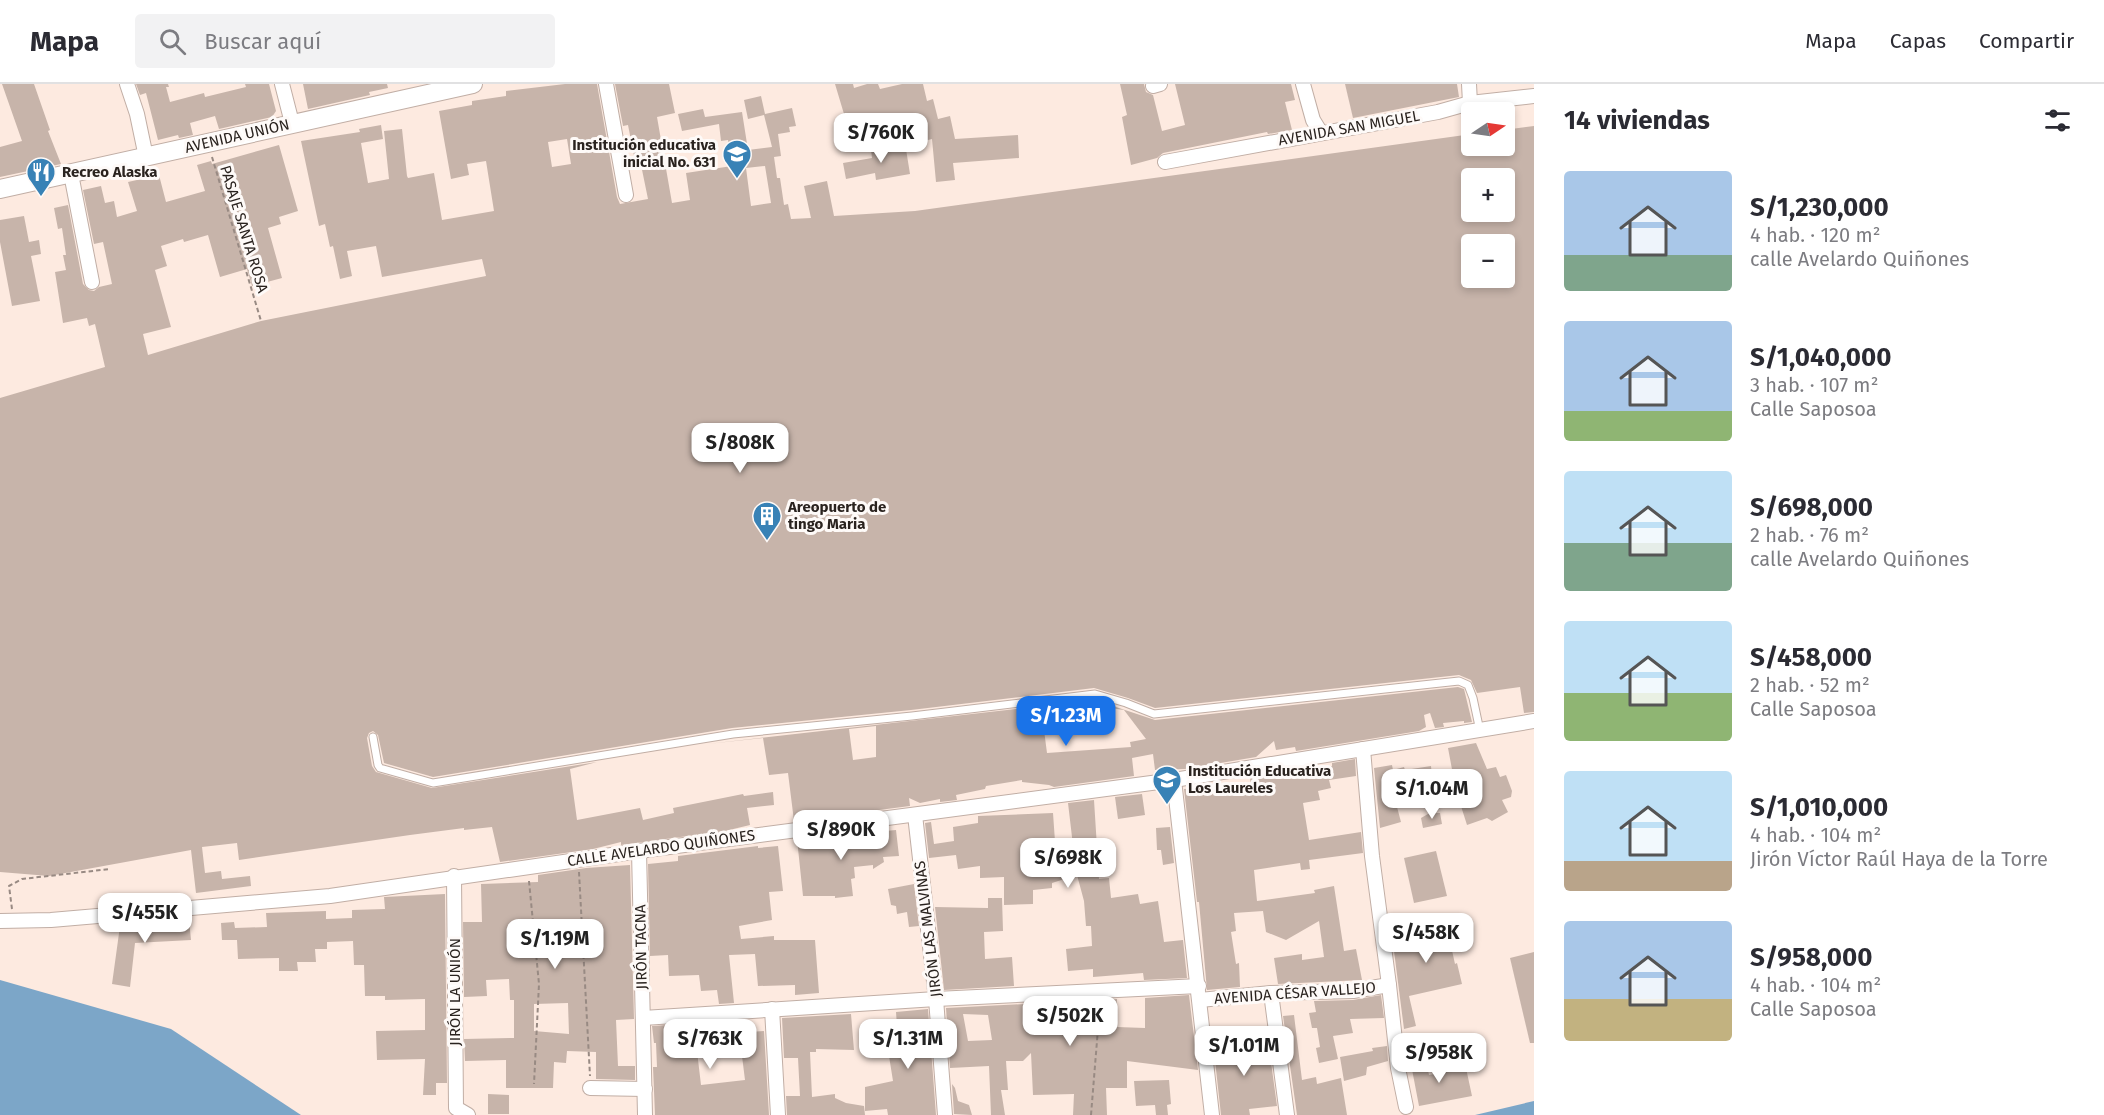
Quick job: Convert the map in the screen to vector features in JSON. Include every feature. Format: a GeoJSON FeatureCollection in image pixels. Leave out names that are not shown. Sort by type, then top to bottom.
{"type":"FeatureCollection","features":[{"type":"Feature","properties":{"kind":"main road","name":"AVENIDA UNIÓN"},"geometry":{"type":"LineString","coordinates":[[0,189],[473,84]]}},
{"type":"Feature","properties":{"kind":"street"},"geometry":{"type":"LineString","coordinates":[[127,84],[137,114],[146,157]]}},
{"type":"Feature","properties":{"kind":"street"},"geometry":{"type":"LineString","coordinates":[[282,84],[292,123]]}},
{"type":"Feature","properties":{"kind":"street"},"geometry":{"type":"LineString","coordinates":[[606,84],[626,195]]}},
{"type":"Feature","properties":{"kind":"street"},"geometry":{"type":"LineString","coordinates":[[1303,84],[1313,120],[1321,133]]}},
{"type":"Feature","properties":{"kind":"street"},"geometry":{"type":"LineString","coordinates":[[1469,84],[1470,102]]}},
{"type":"Feature","properties":{"kind":"street","name":"AVENIDA SAN MIGUEL"},"geometry":{"type":"LineString","coordinates":[[1486,102],[1534,96]]}},
{"type":"Feature","properties":{"kind":"street","name":"AVENIDA SAN MIGUEL"},"geometry":{"type":"LineString","coordinates":[[1165,162],[1461,106]]}},
{"type":"Feature","properties":{"kind":"street"},"geometry":{"type":"LineString","coordinates":[[71,174],[92,282]]}},
{"type":"Feature","properties":{"kind":"street","name":"CALLE AVELARDO QUIÑONES"},"geometry":{"type":"LineString","coordinates":[[0,921],[51,920],[330,896],[454,876],[1174,780],[1534,721]]}},
{"type":"Feature","properties":{"kind":"street"},"geometry":{"type":"LineString","coordinates":[[1363,749],[1372,856],[1398,1068],[1406,1107]]}},
{"type":"Feature","properties":{"kind":"street"},"geometry":{"type":"LineString","coordinates":[[1174,780],[1212,1115]]}},
{"type":"Feature","properties":{"kind":"street","name":"JIRÓN LAS MALVINAS"},"geometry":{"type":"LineString","coordinates":[[915,815],[936,999],[945,1115]]}},
{"type":"Feature","properties":{"kind":"street","name":"JIRÓN TACNA"},"geometry":{"type":"LineString","coordinates":[[639,851],[645,1115]]}},
{"type":"Feature","properties":{"kind":"street","name":"JIRÓN LA UNIÓN"},"geometry":{"type":"LineString","coordinates":[[454,876],[456,1108],[468,1115]]}},
{"type":"Feature","properties":{"kind":"street","name":"AVENIDA CÉSAR VALLEJO"},"geometry":{"type":"LineString","coordinates":[[643,1018],[1101,991],[1271,993],[1353,991],[1389,985]]}},
{"type":"Feature","properties":{"kind":"street"},"geometry":{"type":"LineString","coordinates":[[1271,993],[1287,1115]]}},
{"type":"Feature","properties":{"kind":"street"},"geometry":{"type":"LineString","coordinates":[[772,1009],[777,1115]]}},
{"type":"Feature","properties":{"kind":"street"},"geometry":{"type":"LineString","coordinates":[[590,1088],[645,1089]]}},
{"type":"Feature","properties":{"kind":"lane"},"geometry":{"type":"LineString","coordinates":[[373,737],[380,768],[433,783],[733,734],[1095,694],[1154,714],[1459,681],[1468,684],[1480,731]]}},
{"type":"Feature","properties":{"kind":"path","name":"PASAJE SANTA ROSA"},"geometry":{"type":"LineString","coordinates":[[207,144],[261,321]]}},
{"type":"Feature","properties":{"kind":"path"},"geometry":{"type":"LineString","coordinates":[[579,859],[590,1088]]}},
{"type":"Feature","properties":{"kind":"path"},"geometry":{"type":"LineString","coordinates":[[528,866],[539,984],[534,1084]]}},
{"type":"Feature","properties":{"kind":"path"},"geometry":{"type":"LineString","coordinates":[[12,911],[9,886],[22,879],[110,869]]}},
{"type":"Feature","properties":{"kind":"path"},"geometry":{"type":"LineString","coordinates":[[1091,1115],[1101,991]]}},
{"type":"Feature","properties":{"kind":"water"},"geometry":{"type":"Polygon","coordinates":[[[0,980],[171,1029],[301,1115],[0,1115],[0,980]]]}},
{"type":"Feature","properties":{"kind":"water"},"geometry":{"type":"Polygon","coordinates":[[[1534,1101],[1534,1115],[1475,1115],[1534,1101]]]}},
{"type":"Feature","properties":{"kind":"building"},"geometry":{"type":"Polygon","coordinates":[[[2,84],[34,84],[61,164],[0,177],[0,147],[22,141],[2,84]]]}},
{"type":"Feature","properties":{"kind":"building"},"geometry":{"type":"Polygon","coordinates":[[[136,84],[168,84],[169,87],[166,87],[170,102],[204,93],[205,97],[246,87],[245,84],[269,84],[276,111],[272,117],[219,129],[215,116],[190,123],[193,135],[179,138],[178,135],[158,140],[146,93],[140,95],[136,84]]]}},
{"type":"Feature","properties":{"kind":"building"},"geometry":{"type":"Polygon","coordinates":[[[303,84],[387,84],[388,88],[369,92],[370,95],[308,109],[303,84]]]}},
{"type":"Feature","properties":{"kind":"building","name":"Areopuerto de tingo Maria"},"geometry":{"type":"Polygon","coordinates":[[[565,84],[597,84],[620,204],[648,199],[640,160],[635,161],[628,125],[623,126],[615,84],[669,84],[675,113],[657,117],[672,203],[690,200],[686,173],[732,166],[728,140],[721,141],[719,124],[682,131],[678,114],[703,109],[705,117],[742,112],[748,150],[772,147],[764,115],[748,119],[744,100],[761,96],[765,114],[792,108],[796,126],[789,127],[790,132],[778,134],[781,156],[774,157],[784,205],[788,204],[791,219],[811,218],[804,186],[827,181],[834,216],[915,211],[1461,136],[1461,156],[1515,156],[1515,129],[1534,126],[1534,712],[1524,713],[1520,687],[1477,693],[1471,680],[1459,675],[1155,708],[1094,688],[732,728],[433,777],[384,763],[378,735],[373,731],[367,738],[372,766],[376,772],[432,788],[597,762],[570,769],[577,820],[640,808],[643,820],[674,813],[673,808],[743,794],[744,796],[773,792],[774,805],[747,808],[750,825],[725,831],[621,845],[621,842],[593,849],[500,862],[492,827],[410,835],[239,860],[237,843],[202,847],[205,873],[221,871],[222,879],[250,876],[251,886],[196,893],[191,850],[49,876],[0,872],[0,398],[105,367],[95,324],[89,326],[87,318],[63,323],[55,272],[66,270],[63,255],[66,255],[62,228],[58,229],[54,208],[68,205],[83,284],[89,290],[94,291],[99,287],[112,284],[103,242],[94,244],[83,190],[101,186],[105,203],[114,201],[117,217],[137,211],[128,182],[159,175],[166,202],[205,191],[197,165],[211,161],[212,164],[279,145],[298,211],[279,217],[281,224],[268,228],[282,278],[252,286],[247,269],[220,277],[208,235],[184,242],[183,239],[161,246],[167,266],[155,270],[171,327],[143,334],[148,355],[261,321],[486,276],[482,259],[382,277],[376,246],[347,251],[352,276],[340,279],[333,246],[330,247],[325,224],[319,226],[301,141],[360,132],[359,129],[381,125],[383,139],[361,143],[368,183],[389,179],[384,131],[402,129],[407,176],[408,178],[434,173],[442,220],[494,211],[486,161],[467,164],[469,175],[451,179],[439,111],[472,105],[472,101],[506,96],[506,91],[565,84]],[[567,139],[548,142],[552,167],[571,164],[567,139]],[[765,166],[746,168],[751,206],[771,203],[765,166]]]}},
{"type":"Feature","properties":{"kind":"building"},"geometry":{"type":"Polygon","coordinates":[[[835,84],[853,84],[854,88],[867,84],[878,84],[880,89],[902,84],[923,84],[927,101],[933,99],[938,119],[950,116],[955,139],[1018,135],[1019,158],[953,163],[955,180],[936,182],[932,139],[911,144],[905,120],[850,134],[835,84]]]}},
{"type":"Feature","properties":{"kind":"building"},"geometry":{"type":"Polygon","coordinates":[[[1120,84],[1144,84],[1146,92],[1153,95],[1162,131],[1185,125],[1175,84],[1291,84],[1295,100],[1285,102],[1292,130],[1268,134],[1267,132],[1163,153],[1157,158],[1131,165],[1122,117],[1127,115],[1120,84]]]}},
{"type":"Feature","properties":{"kind":"building"},"geometry":{"type":"Polygon","coordinates":[[[1345,84],[1457,84],[1459,97],[1353,118],[1345,84]]]}},
{"type":"Feature","properties":{"kind":"building"},"geometry":{"type":"Polygon","coordinates":[[[905,143],[910,174],[876,180],[875,173],[846,179],[843,163],[872,158],[871,150],[905,143]]]}},
{"type":"Feature","properties":{"kind":"building"},"geometry":{"type":"Polygon","coordinates":[[[24,216],[29,242],[39,240],[41,254],[31,256],[40,301],[12,306],[0,242],[0,220],[24,216]]]}},
{"type":"Feature","properties":{"kind":"building"},"geometry":{"type":"Polygon","coordinates":[[[1458,687],[1464,689],[1472,722],[1443,723],[1444,727],[1435,728],[1430,713],[1424,715],[1426,727],[1419,731],[1296,751],[1295,747],[1276,750],[1274,741],[1256,757],[1185,769],[1155,770],[1153,754],[1132,758],[1134,776],[1054,787],[1022,782],[1022,780],[986,786],[985,789],[956,795],[957,800],[940,802],[940,799],[920,803],[909,798],[910,806],[794,821],[788,773],[769,775],[763,738],[707,744],[1095,700],[1155,720],[1458,687]],[[1075,703],[1041,707],[1047,753],[1131,747],[1130,742],[1146,739],[1124,710],[1075,703]],[[876,726],[849,729],[853,760],[876,757],[876,726]]]}},
{"type":"Feature","properties":{"kind":"building"},"geometry":{"type":"Polygon","coordinates":[[[1476,743],[1487,769],[1496,767],[1500,777],[1506,775],[1512,791],[1511,797],[1502,800],[1508,812],[1492,821],[1487,818],[1467,825],[1453,781],[1448,748],[1476,743]]]}},
{"type":"Feature","properties":{"kind":"building"},"geometry":{"type":"Polygon","coordinates":[[[1355,759],[1356,776],[1329,780],[1331,788],[1318,791],[1320,800],[1303,803],[1309,840],[1361,832],[1363,853],[1309,860],[1310,869],[1301,870],[1300,863],[1254,870],[1257,901],[1315,893],[1314,890],[1334,886],[1344,951],[1356,949],[1362,980],[1278,984],[1274,958],[1302,954],[1302,960],[1324,957],[1319,921],[1286,940],[1266,932],[1263,911],[1234,913],[1236,931],[1231,932],[1236,964],[1239,963],[1240,987],[1207,990],[1199,902],[1197,902],[1184,789],[1219,787],[1219,793],[1252,791],[1250,778],[1279,773],[1279,777],[1306,773],[1332,766],[1332,763],[1355,759]]]}},
{"type":"Feature","properties":{"kind":"building"},"geometry":{"type":"Polygon","coordinates":[[[1392,765],[1393,770],[1404,767],[1405,770],[1431,766],[1433,787],[1430,787],[1431,791],[1399,794],[1401,806],[1397,807],[1401,822],[1380,828],[1374,768],[1392,765]]]}},
{"type":"Feature","properties":{"kind":"building"},"geometry":{"type":"Polygon","coordinates":[[[1142,794],[1145,815],[1118,819],[1115,797],[1142,794]]]}},
{"type":"Feature","properties":{"kind":"building"},"geometry":{"type":"Polygon","coordinates":[[[1094,800],[1099,879],[1109,878],[1111,898],[1138,894],[1140,904],[1158,901],[1164,942],[1183,940],[1187,978],[1144,980],[1143,973],[1093,977],[1093,969],[1068,971],[1066,949],[1092,946],[1091,926],[1086,926],[1084,901],[1077,875],[1052,883],[1052,888],[1033,890],[1033,904],[1004,905],[1004,877],[980,878],[980,866],[958,869],[956,855],[929,858],[925,823],[931,822],[934,844],[954,841],[953,827],[978,823],[978,816],[1053,813],[1057,870],[1076,871],[1068,803],[1094,800]]]}},
{"type":"Feature","properties":{"kind":"building"},"geometry":{"type":"Polygon","coordinates":[[[1435,810],[1435,813],[1440,813],[1442,824],[1423,828],[1421,818],[1435,810]]]}},
{"type":"Feature","properties":{"kind":"building"},"geometry":{"type":"Polygon","coordinates":[[[1170,827],[1174,863],[1163,865],[1161,850],[1157,850],[1156,828],[1170,827]]]}},
{"type":"Feature","properties":{"kind":"building"},"geometry":{"type":"Polygon","coordinates":[[[874,829],[875,832],[896,830],[899,856],[883,857],[884,862],[873,869],[873,865],[854,867],[855,878],[851,879],[853,896],[835,898],[835,896],[803,896],[797,839],[862,836],[861,831],[874,829]]]}},
{"type":"Feature","properties":{"kind":"building"},"geometry":{"type":"Polygon","coordinates":[[[758,846],[758,848],[778,846],[783,891],[769,892],[772,920],[739,926],[741,939],[774,936],[774,940],[815,940],[819,993],[795,995],[795,985],[758,986],[755,954],[729,955],[734,1003],[719,1004],[717,990],[701,991],[699,975],[669,976],[668,955],[650,956],[648,864],[678,861],[678,856],[758,846]]]}},
{"type":"Feature","properties":{"kind":"building"},"geometry":{"type":"Polygon","coordinates":[[[1436,851],[1447,896],[1414,903],[1404,858],[1436,851]]]}},
{"type":"Feature","properties":{"kind":"building"},"geometry":{"type":"Polygon","coordinates":[[[630,865],[634,1019],[616,1020],[618,1066],[635,1066],[635,1080],[596,1079],[596,1052],[567,1051],[566,1063],[554,1062],[553,1088],[506,1088],[506,1060],[465,1061],[464,1039],[514,1038],[514,1000],[510,1000],[509,979],[486,980],[487,996],[464,997],[463,922],[482,922],[481,884],[538,882],[538,875],[630,865]],[[568,1003],[534,1004],[534,1031],[569,1034],[568,1003]]]}},
{"type":"Feature","properties":{"kind":"building"},"geometry":{"type":"Polygon","coordinates":[[[914,884],[919,926],[909,927],[907,912],[897,914],[896,906],[891,905],[888,889],[914,884]]]}},
{"type":"Feature","properties":{"kind":"building"},"geometry":{"type":"Polygon","coordinates":[[[445,894],[447,1083],[436,1083],[436,1095],[423,1095],[425,1059],[377,1060],[376,1031],[425,1030],[425,999],[385,1000],[385,996],[365,996],[364,965],[354,965],[353,941],[327,942],[327,949],[315,949],[316,962],[297,962],[298,971],[279,971],[279,958],[238,959],[237,940],[222,940],[221,923],[234,922],[235,928],[267,927],[266,913],[326,911],[326,919],[352,918],[352,910],[385,909],[384,897],[445,894]]]}},
{"type":"Feature","properties":{"kind":"building"},"geometry":{"type":"Polygon","coordinates":[[[988,898],[1002,898],[1003,931],[984,932],[985,959],[1012,957],[1014,986],[944,990],[935,907],[988,908],[988,898]]]}},
{"type":"Feature","properties":{"kind":"building"},"geometry":{"type":"Polygon","coordinates":[[[1450,916],[1454,936],[1449,937],[1462,984],[1409,996],[1416,1026],[1404,1029],[1394,951],[1411,947],[1407,926],[1450,916]]]}},
{"type":"Feature","properties":{"kind":"building"},"geometry":{"type":"Polygon","coordinates":[[[189,919],[191,940],[135,943],[130,987],[112,984],[120,926],[138,928],[138,923],[189,919]]]}},
{"type":"Feature","properties":{"kind":"building"},"geometry":{"type":"Polygon","coordinates":[[[1534,952],[1534,1043],[1530,1043],[1510,958],[1534,952]]]}},
{"type":"Feature","properties":{"kind":"building"},"geometry":{"type":"Polygon","coordinates":[[[1189,995],[1198,1070],[1127,1061],[1127,1088],[1106,1088],[1107,1115],[1073,1115],[1074,1094],[1033,1095],[1031,1053],[1023,1061],[1006,1061],[1008,1090],[1001,1090],[1005,1115],[991,1115],[989,1066],[950,1068],[946,1008],[1063,1002],[1064,1021],[1068,1021],[1069,1028],[1102,1027],[1103,1000],[1117,999],[1117,1027],[1145,1028],[1145,998],[1189,995]],[[963,1014],[968,1041],[992,1040],[988,1015],[963,1014]]]}},
{"type":"Feature","properties":{"kind":"building"},"geometry":{"type":"Polygon","coordinates":[[[1381,995],[1384,1018],[1350,1019],[1353,1033],[1333,1036],[1338,1059],[1319,1063],[1316,1048],[1320,1047],[1317,1028],[1312,1028],[1309,1013],[1316,1012],[1314,1001],[1353,1000],[1381,995]]]}},
{"type":"Feature","properties":{"kind":"building"},"geometry":{"type":"Polygon","coordinates":[[[928,1009],[936,1115],[888,1115],[887,1109],[865,1111],[865,1087],[893,1081],[889,1056],[895,1055],[892,1026],[897,1026],[896,1012],[928,1009]]]}},
{"type":"Feature","properties":{"kind":"building"},"geometry":{"type":"Polygon","coordinates":[[[851,1014],[854,1050],[816,1049],[816,1052],[810,1052],[812,1097],[835,1094],[835,1098],[846,1103],[864,1106],[865,1115],[787,1115],[786,1096],[800,1096],[798,1058],[784,1058],[782,1018],[851,1014]]]}},
{"type":"Feature","properties":{"kind":"building"},"geometry":{"type":"Polygon","coordinates":[[[1294,1015],[1302,1080],[1316,1077],[1317,1084],[1341,1078],[1347,1115],[1297,1115],[1283,1016],[1294,1015]]]}},
{"type":"Feature","properties":{"kind":"building"},"geometry":{"type":"Polygon","coordinates":[[[747,1020],[749,1032],[764,1031],[769,1115],[655,1115],[653,1067],[657,1067],[656,1043],[654,1043],[652,1026],[747,1020]],[[730,1048],[697,1051],[701,1085],[745,1080],[742,1056],[731,1057],[730,1048]]]}},
{"type":"Feature","properties":{"kind":"building"},"geometry":{"type":"Polygon","coordinates":[[[1267,1033],[1277,1106],[1249,1109],[1250,1115],[1221,1115],[1213,1042],[1232,1038],[1234,1052],[1256,1049],[1253,1036],[1267,1033]]]}},
{"type":"Feature","properties":{"kind":"building"},"geometry":{"type":"Polygon","coordinates":[[[1387,1046],[1388,1061],[1367,1067],[1366,1075],[1344,1081],[1340,1057],[1387,1046]]]}},
{"type":"Feature","properties":{"kind":"building"},"geometry":{"type":"Polygon","coordinates":[[[1425,1056],[1429,1075],[1466,1068],[1472,1096],[1419,1106],[1410,1059],[1425,1056]]]}},
{"type":"Feature","properties":{"kind":"building"},"geometry":{"type":"Polygon","coordinates":[[[1169,1080],[1171,1104],[1167,1105],[1168,1115],[1156,1115],[1155,1105],[1136,1106],[1134,1081],[1169,1080]]]}},
{"type":"Feature","properties":{"kind":"building"},"geometry":{"type":"Polygon","coordinates":[[[952,1084],[958,1101],[969,1105],[972,1115],[954,1114],[952,1084]]]}},
{"type":"Feature","properties":{"kind":"building"},"geometry":{"type":"Polygon","coordinates":[[[488,1094],[509,1095],[509,1114],[488,1114],[488,1094]]]}},
{"type":"Feature","properties":{"kind":"place","name":"Institución educativa inicial No. 631"},"geometry":{"type":"Point","coordinates":[737,180]}},
{"type":"Feature","properties":{"kind":"place","name":"Recreo Alaska"},"geometry":{"type":"Point","coordinates":[41,198]}},
{"type":"Feature","properties":{"kind":"place","name":"Areopuerto de tingo Maria"},"geometry":{"type":"Point","coordinates":[767,542]}},
{"type":"Feature","properties":{"kind":"place","name":"Institución Educativa Los Laureles"},"geometry":{"type":"Point","coordinates":[1167,806]}}]}
